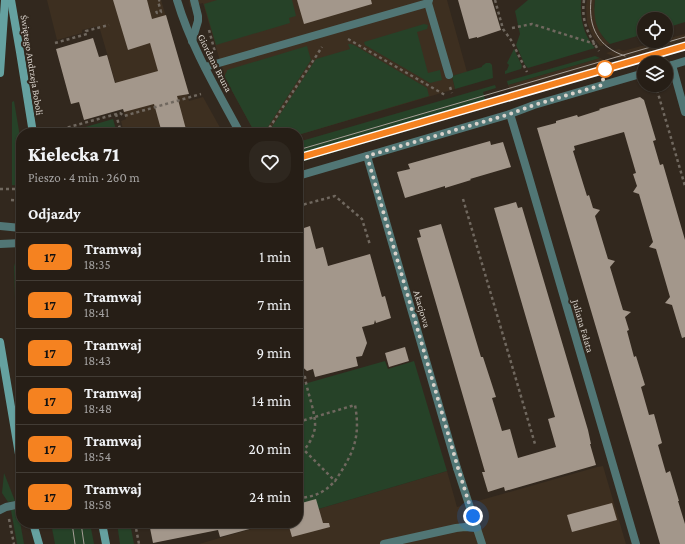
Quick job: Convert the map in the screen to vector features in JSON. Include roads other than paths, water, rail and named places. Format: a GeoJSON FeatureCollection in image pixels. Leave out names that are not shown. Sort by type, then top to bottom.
{"type":"FeatureCollection","features":[{"type":"Feature","properties":{"kind":"main road","name":"Świętego Andrzeja Boboli"},"geometry":{"type":"LineString","coordinates":[[0,73],[6,0]]}},
{"type":"Feature","properties":{"kind":"main road","name":"Świętego Andrzeja Boboli"},"geometry":{"type":"LineString","coordinates":[[11,0],[32,128]]}},
{"type":"Feature","properties":{"kind":"main road"},"geometry":{"type":"LineString","coordinates":[[0,342],[16,436]]}},
{"type":"Feature","properties":{"kind":"main road"},"geometry":{"type":"LineString","coordinates":[[34,528],[39,544]]}},
{"type":"Feature","properties":{"kind":"main road"},"geometry":{"type":"LineString","coordinates":[[103,528],[106,544]]}},
{"type":"Feature","properties":{"kind":"street","name":"Giordana Bruna"},"geometry":{"type":"LineString","coordinates":[[177,0],[192,41],[237,128]]}},
{"type":"Feature","properties":{"kind":"street"},"geometry":{"type":"LineString","coordinates":[[192,41],[198,21],[194,0]]}},
{"type":"Feature","properties":{"kind":"street"},"geometry":{"type":"LineString","coordinates":[[205,67],[429,1],[449,75]]}},
{"type":"Feature","properties":{"kind":"street"},"geometry":{"type":"LineString","coordinates":[[673,65],[685,61]]}},
{"type":"Feature","properties":{"kind":"street"},"geometry":{"type":"LineString","coordinates":[[303,175],[637,75]]}},
{"type":"Feature","properties":{"kind":"street"},"geometry":{"type":"LineString","coordinates":[[673,78],[685,112]]}},
{"type":"Feature","properties":{"kind":"street","name":"Juliana Fałata"},"geometry":{"type":"LineString","coordinates":[[510,114],[636,544]]}},
{"type":"Feature","properties":{"kind":"street","name":"Akacjowa"},"geometry":{"type":"LineString","coordinates":[[367,156],[458,468],[482,544]]}},
{"type":"Feature","properties":{"kind":"street"},"geometry":{"type":"LineString","coordinates":[[0,226],[16,228]]}},
{"type":"Feature","properties":{"kind":"street"},"geometry":{"type":"LineString","coordinates":[[0,244],[16,243]]}},
{"type":"Feature","properties":{"kind":"street"},"geometry":{"type":"LineString","coordinates":[[0,510],[16,505]]}},
{"type":"Feature","properties":{"kind":"street"},"geometry":{"type":"LineString","coordinates":[[384,544],[456,528],[477,528]]}},
{"type":"Feature","properties":{"kind":"tram line"},"geometry":{"type":"LineString","coordinates":[[591,0],[591,19],[597,35],[608,47],[625,56]]}},
{"type":"Feature","properties":{"kind":"tram line"},"geometry":{"type":"LineString","coordinates":[[303,149],[685,37]]}},
{"type":"Feature","properties":{"kind":"tram line"},"geometry":{"type":"LineString","coordinates":[[303,157],[685,46]]}},
{"type":"Feature","properties":{"kind":"tram line","name":"17"},"geometry":{"type":"LineString","coordinates":[[303,157],[685,46]]}},
{"type":"Feature","properties":{"kind":"tram line"},"geometry":{"type":"LineString","coordinates":[[73,528],[75,544]]}},
{"type":"Feature","properties":{"kind":"tram line"},"geometry":{"type":"LineString","coordinates":[[82,528],[84,544]]}}]}
